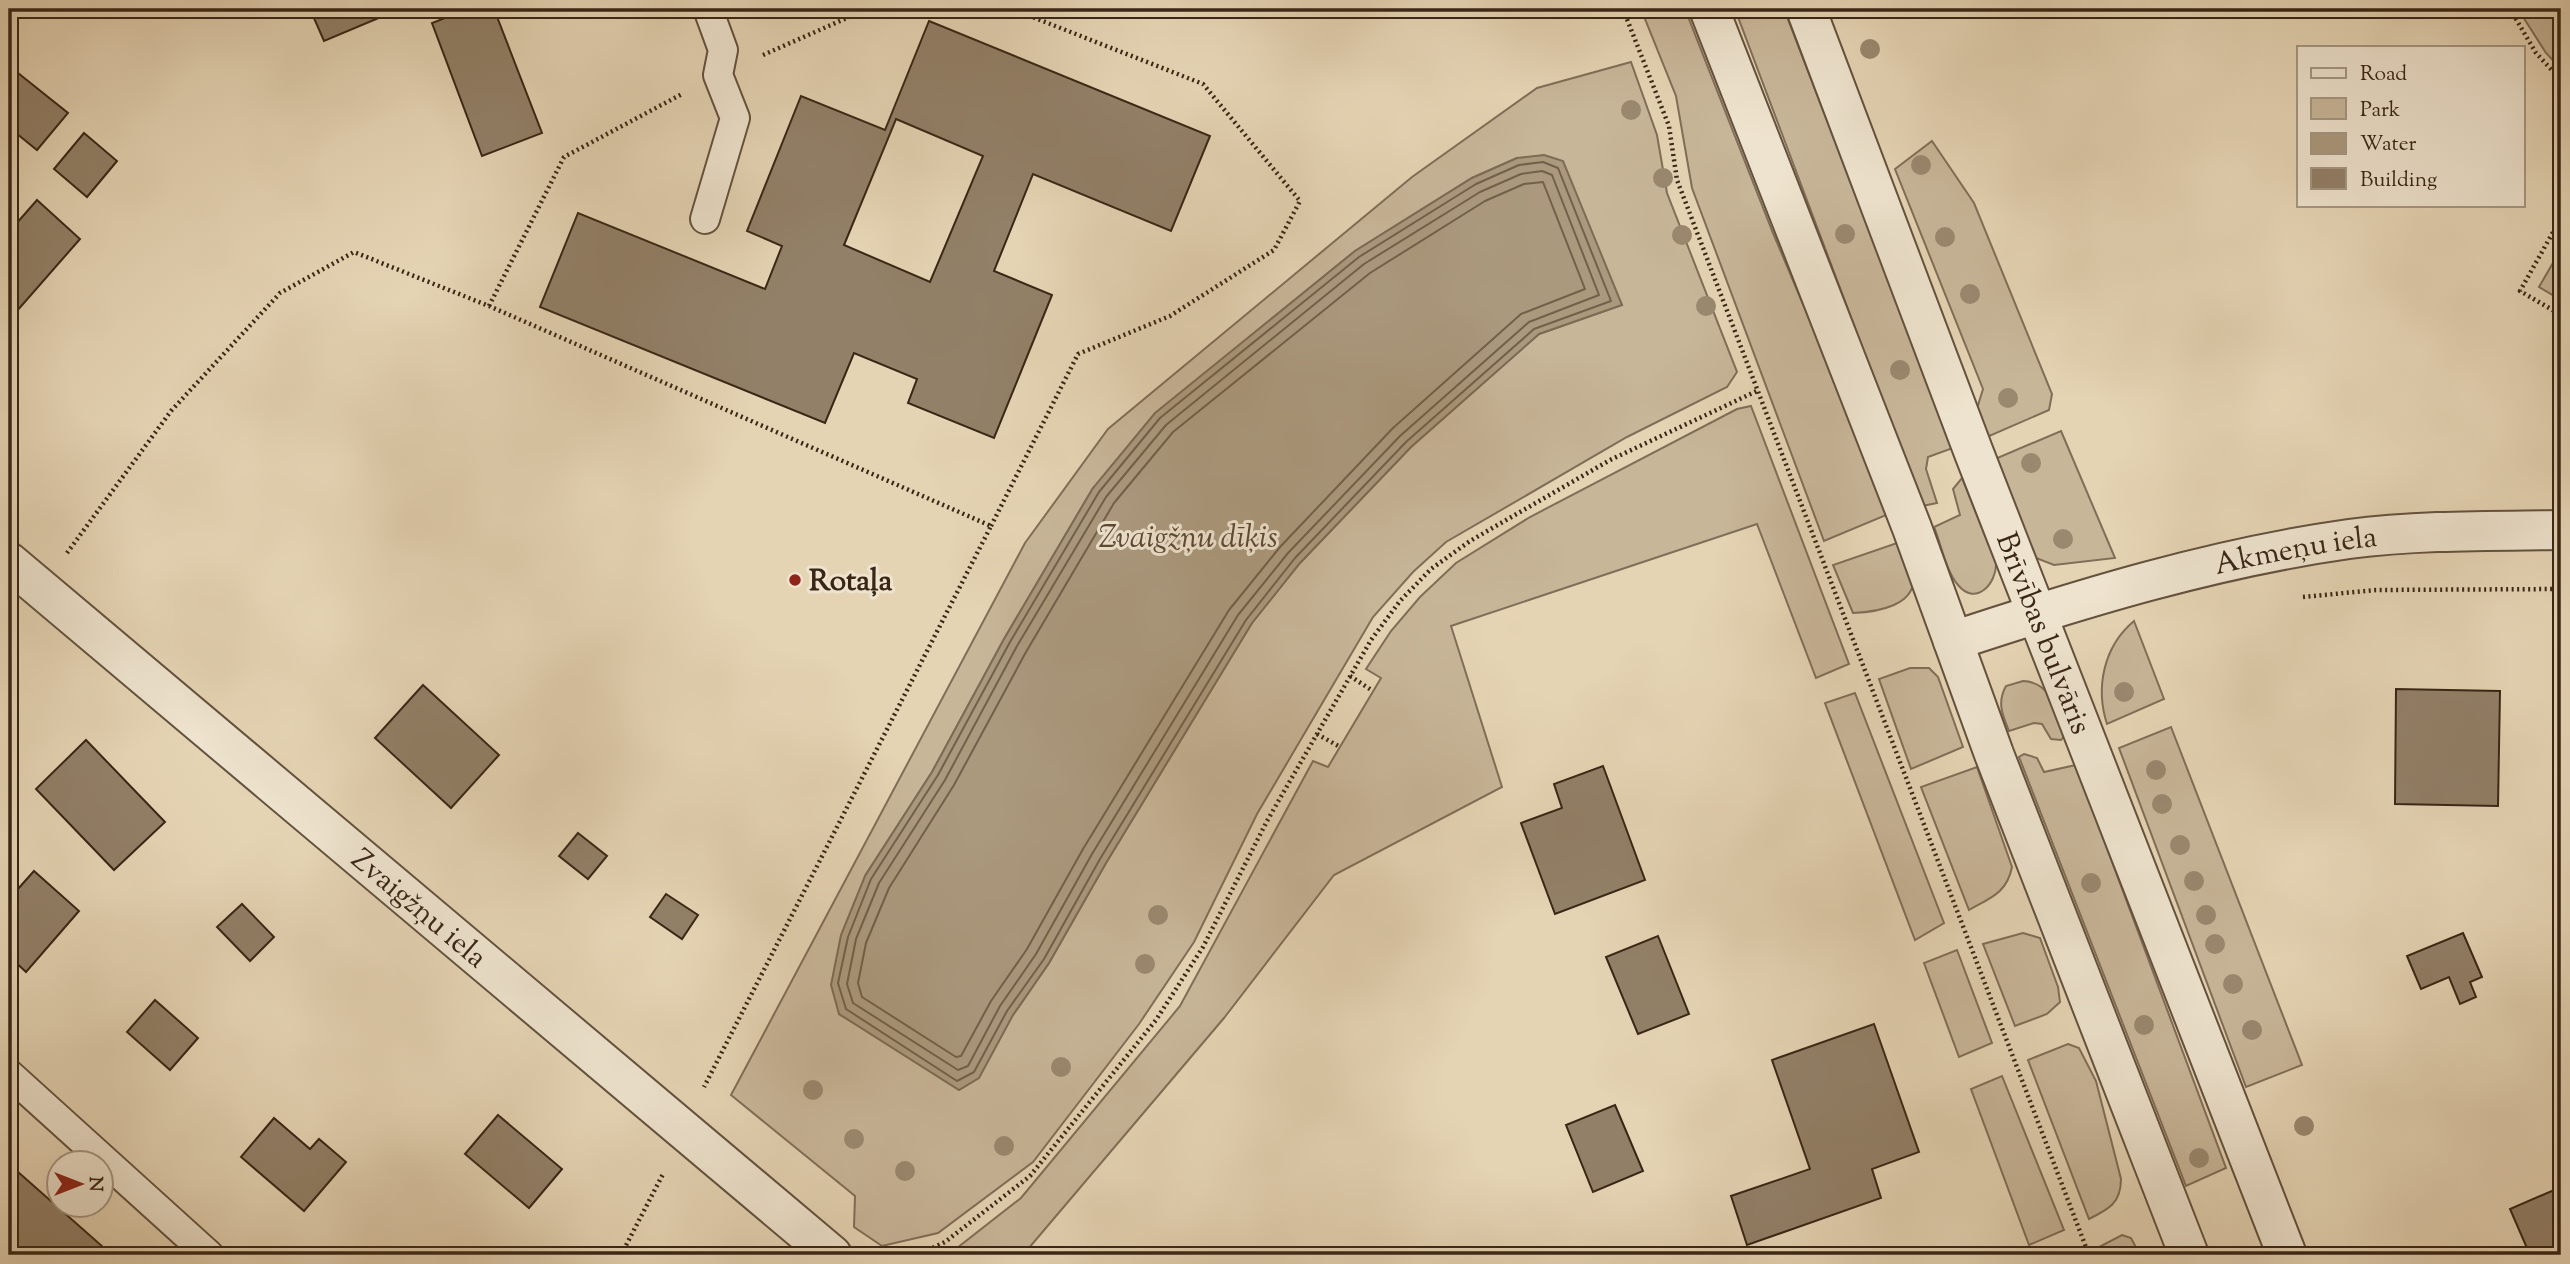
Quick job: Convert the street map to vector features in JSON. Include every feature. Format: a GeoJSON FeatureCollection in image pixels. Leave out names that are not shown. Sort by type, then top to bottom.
{"type":"FeatureCollection","features":[{"type":"Feature","properties":{"kind":"street"},"geometry":{"type":"LineString","coordinates":[[1709,9],[2189,1255]]}},
{"type":"Feature","properties":{"kind":"street","name":"Brīvības bulvāris"},"geometry":{"type":"LineString","coordinates":[[1806,9],[1969,440],[2287,1255]]}},
{"type":"Feature","properties":{"kind":"street","name":"Akmeņu iela"},"geometry":{"type":"LineString","coordinates":[[1953,641],[2038,613],[2233,560],[2350,539],[2456,531],[2561,530]]}},
{"type":"Feature","properties":{"kind":"street","name":"Zvaigžņu iela"},"geometry":{"type":"LineString","coordinates":[[9,562],[832,1255]]}},
{"type":"Feature","properties":{"kind":"lane"},"geometry":{"type":"LineString","coordinates":[[705,219],[735,118],[718,75],[723,50],[708,9]]}},
{"type":"Feature","properties":{"kind":"lane"},"geometry":{"type":"LineString","coordinates":[[9,1074],[209,1255]]}},
{"type":"Feature","properties":{"kind":"path"},"geometry":{"type":"LineString","coordinates":[[489,306],[564,157],[718,75],[867,9]]}},
{"type":"Feature","properties":{"kind":"path"},"geometry":{"type":"LineString","coordinates":[[621,1255],[1078,354],[1170,316],[1274,250],[1300,201],[1203,84],[1012,9]]}},
{"type":"Feature","properties":{"kind":"path"},"geometry":{"type":"LineString","coordinates":[[1623,9],[1669,126],[1677,180],[2089,1255]]}},
{"type":"Feature","properties":{"kind":"path"},"geometry":{"type":"LineString","coordinates":[[2510,9],[2536,53],[2561,80]]}},
{"type":"Feature","properties":{"kind":"path"},"geometry":{"type":"LineString","coordinates":[[2561,218],[2520,292],[2561,315]]}},
{"type":"Feature","properties":{"kind":"path"},"geometry":{"type":"LineString","coordinates":[[40,590],[171,411],[281,293],[354,252],[489,306],[991,526]]}},
{"type":"Feature","properties":{"kind":"path"},"geometry":{"type":"LineString","coordinates":[[918,1255],[945,1242],[1030,1177],[1156,1020],[1203,947],[1267,821],[1350,676],[1400,601],[1431,569],[1470,541],[1610,460],[1759,390]]}},
{"type":"Feature","properties":{"kind":"path"},"geometry":{"type":"LineString","coordinates":[[2300,597],[2376,590],[2561,589]]}},
{"type":"Feature","properties":{"kind":"path"},"geometry":{"type":"LineString","coordinates":[[1350,676],[1373,691]]}},
{"type":"Feature","properties":{"kind":"path"},"geometry":{"type":"LineString","coordinates":[[1318,733],[1340,747]]}},
{"type":"Feature","properties":{"kind":"green space"},"geometry":{"type":"Polygon","coordinates":[[[1641,9],[1685,9],[1773,233],[1891,513],[1824,541],[1692,188],[1676,96],[1641,9]]]}},
{"type":"Feature","properties":{"kind":"green space"},"geometry":{"type":"Polygon","coordinates":[[[1735,9],[1784,9],[1953,448],[1928,457],[1926,469],[1937,503],[1922,506],[1735,9]]]}},
{"type":"Feature","properties":{"kind":"green space"},"geometry":{"type":"Polygon","coordinates":[[[2518,9],[2561,9],[2561,69],[2546,53],[2518,9]]]}},
{"type":"Feature","properties":{"kind":"green space"},"geometry":{"type":"Polygon","coordinates":[[[1631,62],[1657,135],[1667,193],[1737,372],[1727,387],[1627,437],[1446,542],[1413,572],[1373,617],[1257,814],[1194,942],[1139,1024],[1033,1162],[938,1233],[882,1246],[854,1227],[855,1196],[731,1095],[1025,543],[1108,429],[1412,177],[1537,88],[1631,62]],[[1517,158],[1472,178],[1355,251],[1247,339],[1093,488],[1004,639],[932,772],[865,876],[839,1014],[874,1035],[1013,1015],[1049,963],[1106,863],[1252,623],[1300,563],[1411,447],[1539,334],[1622,305],[1517,158]]]}},
{"type":"Feature","properties":{"kind":"green space"},"geometry":{"type":"Polygon","coordinates":[[[1932,141],[1974,203],[2052,394],[2049,410],[1987,437],[1975,415],[1983,389],[1895,169],[1932,141]]]}},
{"type":"Feature","properties":{"kind":"green space"},"geometry":{"type":"Polygon","coordinates":[[[2561,249],[2561,300],[2539,287],[2561,249]]]}},
{"type":"Feature","properties":{"kind":"green space"},"geometry":{"type":"Polygon","coordinates":[[[1751,406],[1849,664],[1816,678],[1757,524],[1451,626],[1502,787],[1334,875],[1224,1018],[1023,1255],[948,1255],[1021,1198],[1180,1006],[1313,761],[1328,767],[1381,678],[1366,669],[1391,631],[1420,597],[1456,563],[1530,517],[1737,409],[1751,406]]]}},
{"type":"Feature","properties":{"kind":"green space"},"geometry":{"type":"Polygon","coordinates":[[[2061,431],[2115,558],[2054,565],[2036,558],[1995,459],[2061,431]]]}},
{"type":"Feature","properties":{"kind":"green space"},"geometry":{"type":"Polygon","coordinates":[[[1962,478],[1996,563],[1989,585],[1972,594],[1965,591],[1954,579],[1934,527],[1960,515],[1953,489],[1962,478]]]}},
{"type":"Feature","properties":{"kind":"green space"},"geometry":{"type":"Polygon","coordinates":[[[1900,542],[1913,573],[1913,584],[1909,593],[1903,600],[1884,609],[1853,613],[1833,565],[1900,542]]]}},
{"type":"Feature","properties":{"kind":"green space"},"geometry":{"type":"Polygon","coordinates":[[[2134,621],[2164,699],[2107,724],[2102,696],[2105,668],[2115,642],[2134,621]]]}},
{"type":"Feature","properties":{"kind":"green space"},"geometry":{"type":"Polygon","coordinates":[[[1910,668],[1929,668],[1938,677],[1963,747],[1911,769],[1879,679],[1910,668]]]}},
{"type":"Feature","properties":{"kind":"green space"},"geometry":{"type":"Polygon","coordinates":[[[2023,681],[2041,686],[2052,699],[2065,735],[2061,740],[2051,739],[2042,724],[2034,723],[2009,731],[2003,714],[2002,697],[2006,686],[2023,681]]]}},
{"type":"Feature","properties":{"kind":"green space"},"geometry":{"type":"Polygon","coordinates":[[[1855,693],[1944,923],[1915,940],[1825,703],[1855,693]]]}},
{"type":"Feature","properties":{"kind":"green space"},"geometry":{"type":"Polygon","coordinates":[[[2171,727],[2302,1065],[2246,1087],[2119,748],[2171,727]]]}},
{"type":"Feature","properties":{"kind":"green space"},"geometry":{"type":"Polygon","coordinates":[[[2024,754],[2037,758],[2044,772],[2076,765],[2226,1168],[2186,1186],[2019,757],[2024,754]]]}},
{"type":"Feature","properties":{"kind":"green space"},"geometry":{"type":"Polygon","coordinates":[[[1977,767],[2012,867],[2002,889],[1969,910],[1921,787],[1977,767]]]}},
{"type":"Feature","properties":{"kind":"green space"},"geometry":{"type":"Polygon","coordinates":[[[2023,933],[2040,938],[2058,987],[2060,1002],[2047,1014],[2015,1026],[1983,944],[2023,933]]]}},
{"type":"Feature","properties":{"kind":"green space"},"geometry":{"type":"Polygon","coordinates":[[[1957,950],[1992,1043],[1959,1057],[1924,963],[1957,950]]]}},
{"type":"Feature","properties":{"kind":"green space"},"geometry":{"type":"Polygon","coordinates":[[[2068,1044],[2079,1048],[2096,1081],[2121,1179],[2119,1194],[2113,1204],[2089,1219],[2028,1060],[2068,1044]]]}},
{"type":"Feature","properties":{"kind":"green space"},"geometry":{"type":"Polygon","coordinates":[[[2002,1076],[2064,1230],[2029,1245],[1971,1089],[2002,1076]]]}},
{"type":"Feature","properties":{"kind":"green space"},"geometry":{"type":"Polygon","coordinates":[[[2122,1235],[2131,1238],[2140,1255],[2102,1255],[2099,1247],[2122,1235]]]}},
{"type":"Feature","properties":{"kind":"water","name":"Zvaigžņu dīķis"},"geometry":{"type":"Polygon","coordinates":[[[1544,155],[1563,161],[1622,305],[1539,334],[1411,447],[1300,563],[1252,623],[1106,863],[1049,963],[1013,1015],[979,1078],[959,1090],[839,1014],[831,985],[841,935],[865,876],[932,772],[1004,639],[1093,488],[1155,413],[1355,251],[1472,178],[1517,158],[1544,155]]]}},
{"type":"Feature","properties":{"kind":"building"},"geometry":{"type":"Polygon","coordinates":[[[310,9],[400,9],[324,41],[310,9]]]}},
{"type":"Feature","properties":{"kind":"building"},"geometry":{"type":"Polygon","coordinates":[[[468,9],[494,9],[542,133],[482,156],[432,23],[468,9]]]}},
{"type":"Feature","properties":{"kind":"building"},"geometry":{"type":"Polygon","coordinates":[[[929,21],[1210,136],[1171,231],[1033,174],[994,271],[1052,295],[994,438],[908,403],[917,379],[854,353],[825,423],[540,307],[578,213],[765,289],[782,246],[747,231],[801,96],[885,130],[929,21]],[[896,119],[844,245],[930,282],[983,156],[896,119]]]}},
{"type":"Feature","properties":{"kind":"building"},"geometry":{"type":"Polygon","coordinates":[[[18,73],[68,113],[37,150],[11,129],[9,131],[9,85],[18,73]]]}},
{"type":"Feature","properties":{"kind":"building"},"geometry":{"type":"Polygon","coordinates":[[[84,133],[117,161],[87,197],[54,169],[84,133]]]}},
{"type":"Feature","properties":{"kind":"building"},"geometry":{"type":"Polygon","coordinates":[[[37,200],[80,239],[9,320],[9,232],[37,200]]]}},
{"type":"Feature","properties":{"kind":"building"},"geometry":{"type":"Polygon","coordinates":[[[423,685],[499,755],[451,808],[375,738],[423,685]]]}},
{"type":"Feature","properties":{"kind":"building"},"geometry":{"type":"Polygon","coordinates":[[[2396,689],[2500,691],[2498,806],[2395,804],[2396,689]]]}},
{"type":"Feature","properties":{"kind":"building"},"geometry":{"type":"Polygon","coordinates":[[[86,740],[165,822],[114,870],[36,789],[86,740]]]}},
{"type":"Feature","properties":{"kind":"building"},"geometry":{"type":"Polygon","coordinates":[[[1603,766],[1645,880],[1555,914],[1521,823],[1562,808],[1554,784],[1603,766]]]}},
{"type":"Feature","properties":{"kind":"building"},"geometry":{"type":"Polygon","coordinates":[[[578,833],[607,856],[588,879],[559,856],[578,833]]]}},
{"type":"Feature","properties":{"kind":"building"},"geometry":{"type":"Polygon","coordinates":[[[34,871],[79,911],[26,972],[9,956],[9,899],[34,871]]]}},
{"type":"Feature","properties":{"kind":"building"},"geometry":{"type":"Polygon","coordinates":[[[666,894],[698,915],[682,939],[650,917],[666,894]]]}},
{"type":"Feature","properties":{"kind":"building"},"geometry":{"type":"Polygon","coordinates":[[[242,904],[274,937],[250,961],[217,927],[242,904]]]}},
{"type":"Feature","properties":{"kind":"building"},"geometry":{"type":"Polygon","coordinates":[[[2463,933],[2482,977],[2470,982],[2476,997],[2460,1004],[2449,977],[2421,989],[2407,956],[2463,933]]]}},
{"type":"Feature","properties":{"kind":"building"},"geometry":{"type":"Polygon","coordinates":[[[1658,936],[1689,1014],[1638,1034],[1606,957],[1658,936]]]}},
{"type":"Feature","properties":{"kind":"building"},"geometry":{"type":"Polygon","coordinates":[[[155,1000],[198,1038],[170,1070],[127,1032],[155,1000]]]}},
{"type":"Feature","properties":{"kind":"building"},"geometry":{"type":"Polygon","coordinates":[[[1874,1024],[1919,1152],[1872,1169],[1881,1198],[1747,1245],[1731,1196],[1810,1169],[1772,1060],[1874,1024]]]}},
{"type":"Feature","properties":{"kind":"building"},"geometry":{"type":"Polygon","coordinates":[[[1615,1105],[1643,1171],[1593,1192],[1566,1125],[1615,1105]]]}},
{"type":"Feature","properties":{"kind":"building"},"geometry":{"type":"Polygon","coordinates":[[[498,1115],[562,1169],[529,1208],[465,1154],[498,1115]]]}},
{"type":"Feature","properties":{"kind":"building"},"geometry":{"type":"Polygon","coordinates":[[[274,1118],[310,1149],[319,1139],[346,1162],[304,1211],[241,1157],[274,1118]]]}},
{"type":"Feature","properties":{"kind":"building"},"geometry":{"type":"Polygon","coordinates":[[[9,1164],[46,1197],[46,1218],[70,1218],[112,1255],[9,1255],[9,1164]]]}},
{"type":"Feature","properties":{"kind":"building"},"geometry":{"type":"Polygon","coordinates":[[[2561,1187],[2561,1255],[2530,1255],[2510,1209],[2561,1187]]]}},
{"type":"Feature","properties":{"kind":"place","name":"Rotaļa"},"geometry":{"type":"Point","coordinates":[795,580]}}]}
